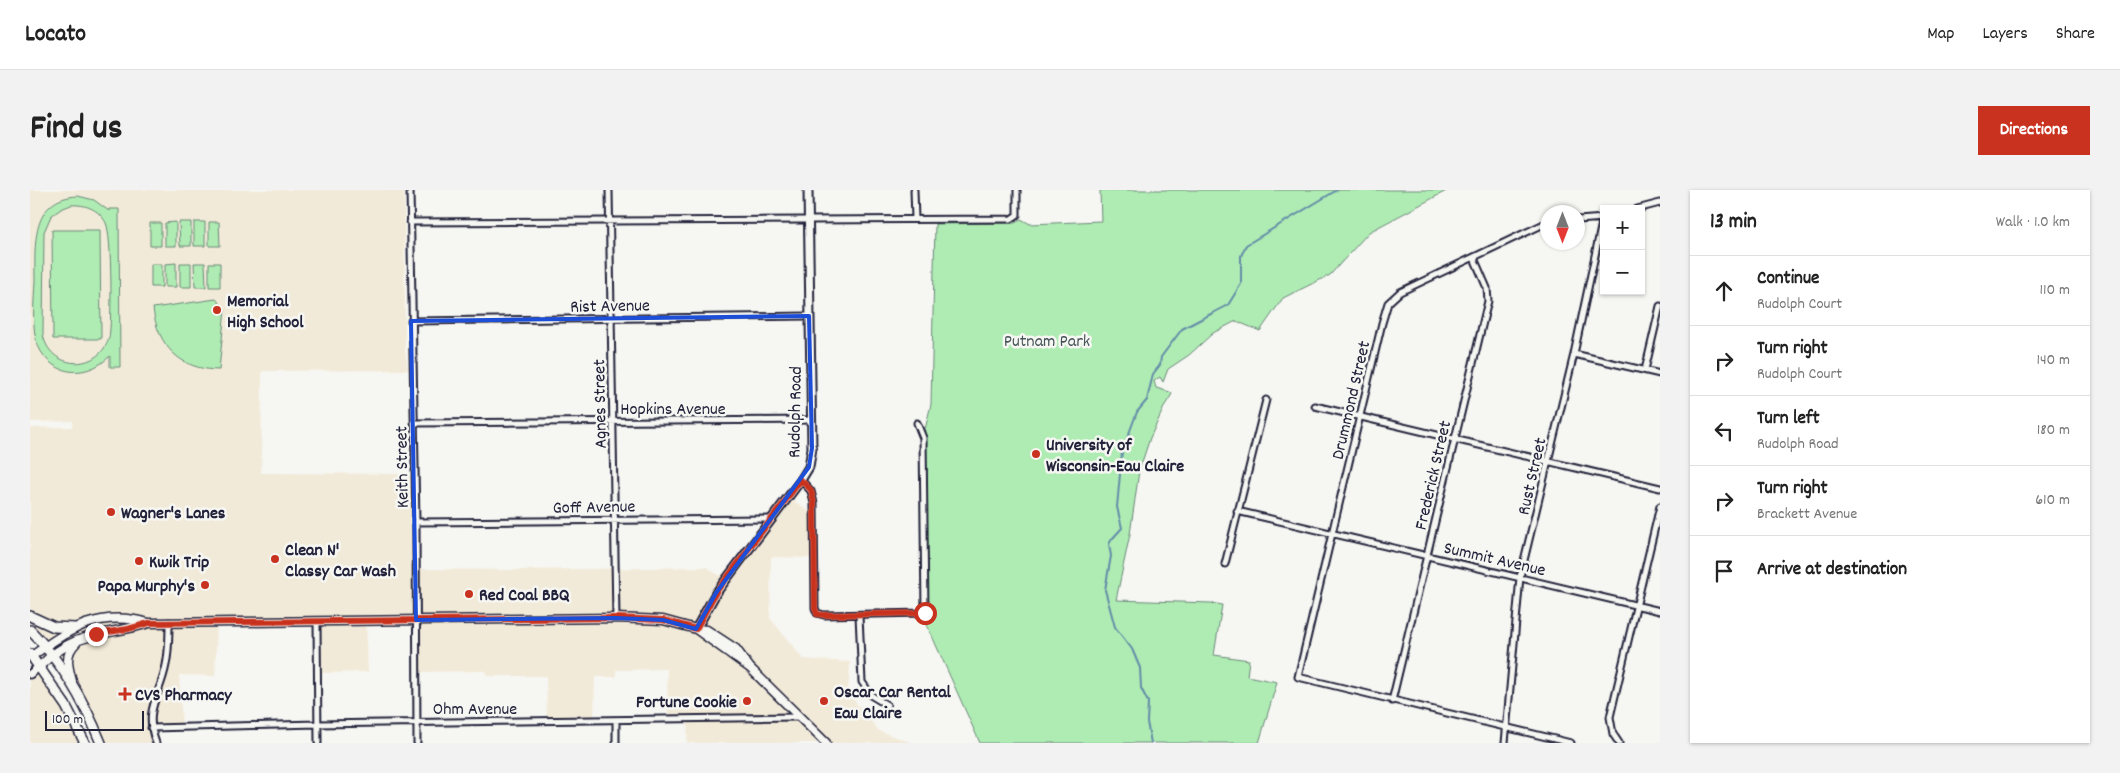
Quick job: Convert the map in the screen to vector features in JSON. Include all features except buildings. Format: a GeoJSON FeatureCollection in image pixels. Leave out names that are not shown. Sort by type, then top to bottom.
{"type":"FeatureCollection","features":[{"type":"Feature","properties":{"kind":"main road"},"geometry":{"type":"LineString","coordinates":[[30,616],[54,627],[75,628]]}},
{"type":"Feature","properties":{"kind":"main road"},"geometry":{"type":"LineString","coordinates":[[85,743],[66,706],[30,655],[75,628],[94,622],[129,618],[149,623]]}},
{"type":"Feature","properties":{"kind":"main road"},"geometry":{"type":"LineString","coordinates":[[39,666],[52,655],[72,643],[96,634],[128,629],[149,623],[616,618],[663,620],[696,629],[750,668],[826,743]]}},
{"type":"Feature","properties":{"kind":"main road"},"geometry":{"type":"LineString","coordinates":[[30,630],[52,655],[76,695],[101,743]]}},
{"type":"Feature","properties":{"kind":"main road"},"geometry":{"type":"LineString","coordinates":[[76,695],[68,668],[70,651],[76,644],[96,634]]}},
{"type":"Feature","properties":{"kind":"street","name":"Keith Street"},"geometry":{"type":"LineString","coordinates":[[410,190],[416,522],[416,743]]}},
{"type":"Feature","properties":{"kind":"street","name":"Agnes Street"},"geometry":{"type":"LineString","coordinates":[[609,190],[616,618]]}},
{"type":"Feature","properties":{"kind":"street","name":"Rudolph Road"},"geometry":{"type":"LineString","coordinates":[[696,629],[711,600],[801,480],[812,455],[808,190]]}},
{"type":"Feature","properties":{"kind":"street"},"geometry":{"type":"LineString","coordinates":[[914,190],[915,219]]}},
{"type":"Feature","properties":{"kind":"street"},"geometry":{"type":"LineString","coordinates":[[410,222],[1011,219],[1015,217],[1017,212],[1017,190]]}},
{"type":"Feature","properties":{"kind":"street"},"geometry":{"type":"LineString","coordinates":[[1645,207],[1660,203]]}},
{"type":"Feature","properties":{"kind":"street"},"geometry":{"type":"LineString","coordinates":[[1585,219],[1600,218]]}},
{"type":"Feature","properties":{"kind":"street","name":"Drummond Street"},"geometry":{"type":"LineString","coordinates":[[1392,701],[1298,677],[1382,323],[1388,304],[1400,292],[1540,226]]}},
{"type":"Feature","properties":{"kind":"street","name":"Rust Street"},"geometry":{"type":"LineString","coordinates":[[1505,743],[1520,577],[1574,354],[1600,236]]}},
{"type":"Feature","properties":{"kind":"street","name":"Frederick Street"},"geometry":{"type":"LineString","coordinates":[[1392,701],[1488,301],[1487,288],[1474,258]]}},
{"type":"Feature","properties":{"kind":"street"},"geometry":{"type":"LineString","coordinates":[[1645,370],[1660,306]]}},
{"type":"Feature","properties":{"kind":"street","name":"Rist Avenue"},"geometry":{"type":"LineString","coordinates":[[411,321],[809,316]]}},
{"type":"Feature","properties":{"kind":"street"},"geometry":{"type":"LineString","coordinates":[[1574,354],[1660,374]]}},
{"type":"Feature","properties":{"kind":"street"},"geometry":{"type":"LineString","coordinates":[[1225,564],[1266,400]]}},
{"type":"Feature","properties":{"kind":"street"},"geometry":{"type":"LineString","coordinates":[[1315,406],[1660,488]]}},
{"type":"Feature","properties":{"kind":"street","name":"Hopkins Avenue"},"geometry":{"type":"LineString","coordinates":[[414,423],[812,420]]}},
{"type":"Feature","properties":{"kind":"street"},"geometry":{"type":"LineString","coordinates":[[801,480],[811,490],[814,503],[815,608],[817,614],[925,613],[923,438],[917,424]]}},
{"type":"Feature","properties":{"kind":"street"},"geometry":{"type":"LineString","coordinates":[[1619,743],[1613,734],[1610,717],[1660,506]]}},
{"type":"Feature","properties":{"kind":"street","name":"Summit Avenue"},"geometry":{"type":"LineString","coordinates":[[1237,511],[1660,611]]}},
{"type":"Feature","properties":{"kind":"street","name":"Goff Avenue"},"geometry":{"type":"LineString","coordinates":[[416,522],[772,519]]}},
{"type":"Feature","properties":{"kind":"street"},"geometry":{"type":"LineString","coordinates":[[859,615],[862,682],[872,696],[887,705]]}},
{"type":"Feature","properties":{"kind":"street"},"geometry":{"type":"LineString","coordinates":[[317,621],[318,743]]}},
{"type":"Feature","properties":{"kind":"street"},"geometry":{"type":"LineString","coordinates":[[156,743],[151,728],[154,704],[167,663],[169,622]]}},
{"type":"Feature","properties":{"kind":"street"},"geometry":{"type":"LineString","coordinates":[[30,674],[39,666]]}},
{"type":"Feature","properties":{"kind":"street"},"geometry":{"type":"LineString","coordinates":[[1392,701],[1571,743]]}},
{"type":"Feature","properties":{"kind":"street","name":"Ohm Avenue"},"geometry":{"type":"LineString","coordinates":[[151,728],[416,722],[616,721],[800,717]]}},
{"type":"Feature","properties":{"kind":"street"},"geometry":{"type":"LineString","coordinates":[[616,721],[616,743]]}},
{"type":"Feature","properties":{"kind":"highlighted area"},"geometry":{"type":"Polygon","coordinates":[[[809,316],[812,448],[809,467],[716,593],[696,629],[663,620],[616,618],[416,620],[411,321],[809,316]]]}},
{"type":"Feature","properties":{"kind":"shaded area"},"geometry":{"type":"Polygon","coordinates":[[[30,190],[404,190],[405,351],[408,370],[262,371],[261,473],[415,474],[416,569],[524,570],[706,567],[720,576],[738,563],[788,498],[814,516],[814,558],[771,557],[770,618],[803,659],[850,662],[848,693],[879,731],[912,743],[687,743],[688,720],[668,720],[667,669],[616,670],[616,677],[595,677],[594,721],[547,722],[546,676],[487,676],[486,671],[416,672],[416,621],[366,621],[368,672],[317,673],[317,621],[217,622],[215,676],[179,675],[182,727],[151,728],[156,743],[101,743],[67,677],[30,620],[30,428],[72,427],[73,421],[30,422],[30,190]]]}},
{"type":"Feature","properties":{"kind":"shaded area"},"geometry":{"type":"Polygon","coordinates":[[[30,654],[85,743],[30,743],[30,654]]]}},
{"type":"Feature","properties":{"kind":"green space","name":"Putnam Park"},"geometry":{"type":"Polygon","coordinates":[[[1100,190],[1448,190],[1369,232],[1330,275],[1283,298],[1260,331],[1236,321],[1213,333],[1189,355],[1168,369],[1163,382],[1160,377],[1154,381],[1156,388],[1172,394],[1150,438],[1139,471],[1130,534],[1116,600],[1222,605],[1214,655],[1249,660],[1247,676],[1277,682],[1259,743],[980,743],[923,616],[925,615],[923,438],[931,404],[935,224],[1015,223],[1021,219],[1030,224],[1101,221],[1100,190]]]}},
{"type":"Feature","properties":{"kind":"green space"},"geometry":{"type":"Polygon","coordinates":[[[78,196],[94,200],[109,211],[109,209],[119,209],[120,367],[110,367],[110,356],[100,364],[89,369],[68,371],[49,361],[41,352],[36,340],[34,326],[35,254],[38,226],[43,215],[51,205],[62,199],[78,196]],[[76,205],[61,209],[51,216],[44,232],[43,334],[47,346],[54,355],[74,363],[85,362],[95,357],[103,349],[109,338],[111,298],[109,244],[106,223],[100,214],[91,208],[76,205]]]}},
{"type":"Feature","properties":{"kind":"green space"},"geometry":{"type":"Polygon","coordinates":[[[176,222],[176,246],[165,246],[165,223],[176,222]]]}},
{"type":"Feature","properties":{"kind":"green space"},"geometry":{"type":"Polygon","coordinates":[[[179,222],[191,222],[191,246],[180,246],[179,222]]]}},
{"type":"Feature","properties":{"kind":"green space"},"geometry":{"type":"Polygon","coordinates":[[[194,222],[205,222],[205,246],[194,246],[194,222]]]}},
{"type":"Feature","properties":{"kind":"green space"},"geometry":{"type":"Polygon","coordinates":[[[209,222],[219,222],[220,246],[209,246],[209,222]]]}},
{"type":"Feature","properties":{"kind":"green space"},"geometry":{"type":"Polygon","coordinates":[[[150,223],[161,223],[161,246],[150,246],[150,223]]]}},
{"type":"Feature","properties":{"kind":"green space"},"geometry":{"type":"Polygon","coordinates":[[[52,230],[100,230],[101,339],[53,339],[52,230]]]}},
{"type":"Feature","properties":{"kind":"green space"},"geometry":{"type":"Polygon","coordinates":[[[176,263],[176,287],[165,287],[165,264],[176,263]]]}},
{"type":"Feature","properties":{"kind":"green space"},"geometry":{"type":"Polygon","coordinates":[[[180,263],[191,263],[191,287],[180,287],[180,263]]]}},
{"type":"Feature","properties":{"kind":"green space"},"geometry":{"type":"Polygon","coordinates":[[[194,263],[205,263],[206,287],[195,287],[194,263]]]}},
{"type":"Feature","properties":{"kind":"green space"},"geometry":{"type":"Polygon","coordinates":[[[209,263],[220,263],[220,287],[209,287],[209,263]]]}},
{"type":"Feature","properties":{"kind":"green space"},"geometry":{"type":"Polygon","coordinates":[[[151,264],[162,264],[162,287],[151,287],[151,264]]]}},
{"type":"Feature","properties":{"kind":"green space"},"geometry":{"type":"Polygon","coordinates":[[[216,299],[225,309],[219,370],[193,366],[173,353],[165,344],[160,333],[155,321],[153,308],[216,299]]]}},
{"type":"Feature","properties":{"kind":"waterway"},"geometry":{"type":"LineString","coordinates":[[1151,743],[1147,722],[1148,702],[1141,688],[1140,668],[1132,649],[1115,627],[1105,590],[1111,556],[1109,544],[1122,528],[1117,507],[1122,452],[1137,412],[1147,400],[1153,374],[1160,365],[1161,357],[1182,329],[1228,305],[1241,284],[1241,256],[1246,245],[1337,190]]}},
{"type":"Feature","properties":{"kind":"place","name":"Memorial High School"},"geometry":{"type":"Point","coordinates":[217,310]}},
{"type":"Feature","properties":{"kind":"place","name":"University of Wisconsin-Eau Claire"},"geometry":{"type":"Point","coordinates":[1036,454]}},
{"type":"Feature","properties":{"kind":"place","name":"Wagner's Lanes"},"geometry":{"type":"Point","coordinates":[111,512]}},
{"type":"Feature","properties":{"kind":"place","name":"Clean N' Classy Car Wash"},"geometry":{"type":"Point","coordinates":[275,559]}},
{"type":"Feature","properties":{"kind":"place","name":"Kwik Trip"},"geometry":{"type":"Point","coordinates":[139,561]}},
{"type":"Feature","properties":{"kind":"place","name":"Papa Murphy's"},"geometry":{"type":"Point","coordinates":[205,585]}},
{"type":"Feature","properties":{"kind":"place","name":"Red Coal BBQ"},"geometry":{"type":"Point","coordinates":[469,594]}},
{"type":"Feature","properties":{"kind":"place","name":"CVS Pharmacy"},"geometry":{"type":"Point","coordinates":[125,694]}},
{"type":"Feature","properties":{"kind":"place","name":"Fortune Cookie"},"geometry":{"type":"Point","coordinates":[747,701]}},
{"type":"Feature","properties":{"kind":"place","name":"Oscar Car Rental Eau Claire"},"geometry":{"type":"Point","coordinates":[824,701]}},
{"type":"Feature","properties":{"kind":"route"},"geometry":{"type":"LineString","coordinates":[[96,634],[128,629],[149,623],[616,618],[663,620],[696,629],[716,592],[801,480],[811,490],[814,503],[815,608],[817,614],[925,613]]}}]}
